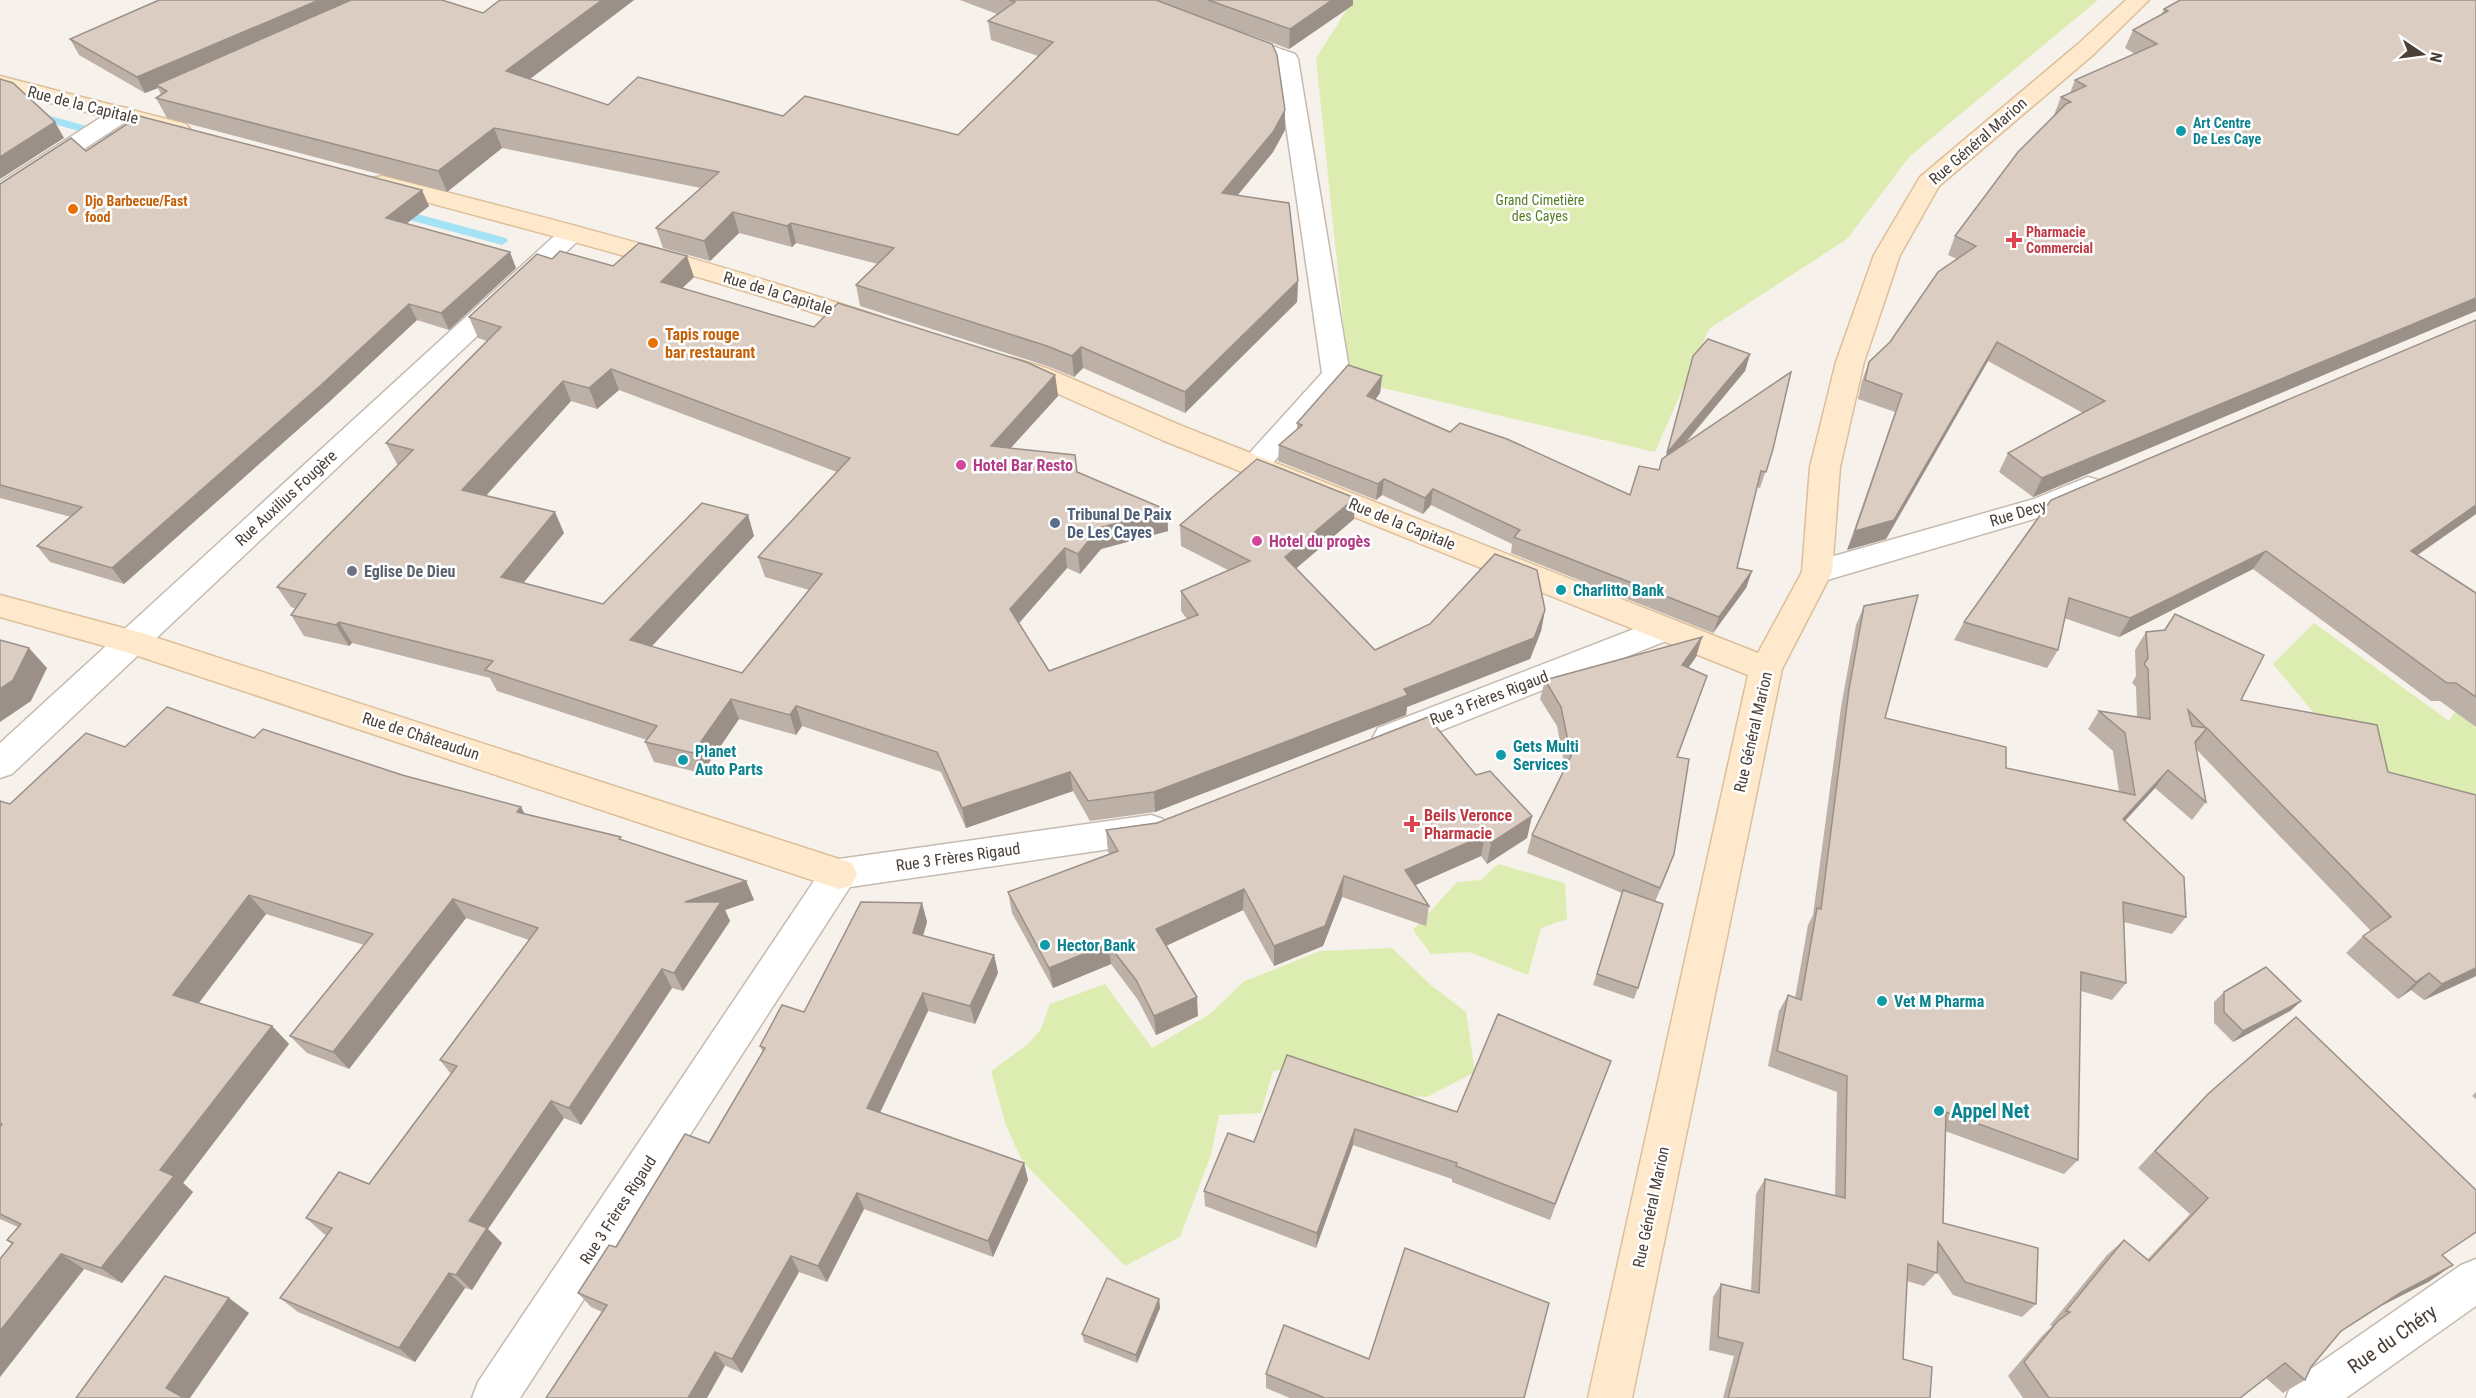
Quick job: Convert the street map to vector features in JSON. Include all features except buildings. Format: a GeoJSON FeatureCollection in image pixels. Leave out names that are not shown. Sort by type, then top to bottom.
{"type":"FeatureCollection","features":[{"type":"Feature","properties":{"kind":"street","name":"Rue Général Marion"},"geometry":{"type":"LineString","coordinates":[[1610,1398],[1766,669],[1817,572],[1825,467],[1850,362],[1887,255],[1929,182],[2077,56],[2138,0]]}},
{"type":"Feature","properties":{"kind":"street"},"geometry":{"type":"LineString","coordinates":[[1213,32],[1287,59],[1336,375],[1255,465]]}},
{"type":"Feature","properties":{"kind":"street","name":"Rue de la Capitale"},"geometry":{"type":"LineString","coordinates":[[0,83],[202,136]]}},
{"type":"Feature","properties":{"kind":"street"},"geometry":{"type":"LineString","coordinates":[[0,193],[122,114],[155,100]]}},
{"type":"Feature","properties":{"kind":"street","name":"Rue de la Capitale"},"geometry":{"type":"LineString","coordinates":[[353,175],[572,233],[778,292],[894,330]]}},
{"type":"Feature","properties":{"kind":"street","name":"Rue Auxilius Fougère"},"geometry":{"type":"LineString","coordinates":[[0,764],[572,233]]}},
{"type":"Feature","properties":{"kind":"street","name":"Rue de la Capitale"},"geometry":{"type":"LineString","coordinates":[[994,361],[1039,375],[1172,433],[1766,669]]}},
{"type":"Feature","properties":{"kind":"street","name":"Rue Decy"},"geometry":{"type":"LineString","coordinates":[[1817,572],[2044,506],[2109,478]]}},
{"type":"Feature","properties":{"kind":"street","name":"Rue de Châteaudun"},"geometry":{"type":"LineString","coordinates":[[0,606],[131,641],[839,874]]}},
{"type":"Feature","properties":{"kind":"street","name":"Rue 3 Frères Rigaud"},"geometry":{"type":"LineString","coordinates":[[1357,750],[1665,629]]}},
{"type":"Feature","properties":{"kind":"street","name":"Rue 3 Frères Rigaud"},"geometry":{"type":"LineString","coordinates":[[494,1398],[839,874],[1158,828],[1180,819]]}},
{"type":"Feature","properties":{"kind":"street","name":"Rue du Chéry"},"geometry":{"type":"LineString","coordinates":[[2308,1398],[2476,1280]]}},
{"type":"Feature","properties":{"kind":"green space","name":"Grand Cimetière des Cayes"},"geometry":{"type":"Polygon","coordinates":[[[1353,0],[2098,0],[1910,156],[1847,239],[1709,329],[1655,452],[1349,380],[1316,58],[1353,0]]]}},
{"type":"Feature","properties":{"kind":"green space"},"geometry":{"type":"Polygon","coordinates":[[[2314,623],[2449,721],[2457,709],[2476,728],[2476,816],[2381,785],[2323,724],[2273,664],[2314,623]]]}},
{"type":"Feature","properties":{"kind":"green space"},"geometry":{"type":"Polygon","coordinates":[[[1498,864],[1565,883],[1567,919],[1541,928],[1528,975],[1469,952],[1431,954],[1413,930],[1457,882],[1481,880],[1498,864]]]}},
{"type":"Feature","properties":{"kind":"green space"},"geometry":{"type":"Polygon","coordinates":[[[1392,948],[1432,986],[1466,1012],[1475,1072],[1427,1097],[1362,1093],[1297,1067],[1273,1071],[1261,1113],[1219,1115],[1211,1155],[1180,1237],[1125,1266],[1023,1162],[1006,1126],[991,1071],[1027,1045],[1041,1029],[1050,1004],[1105,984],[1152,1048],[1210,1014],[1243,982],[1320,951],[1392,948]]]}},
{"type":"Feature","properties":{"kind":"waterway"},"geometry":{"type":"LineString","coordinates":[[0,105],[129,141]]}},
{"type":"Feature","properties":{"kind":"waterway"},"geometry":{"type":"LineString","coordinates":[[395,212],[502,241]]}},
{"type":"Feature","properties":{"kind":"place","name":"Art Centre De Les Caye"},"geometry":{"type":"Point","coordinates":[2181,131]}},
{"type":"Feature","properties":{"kind":"place","name":"Djo Barbecue/Fast food"},"geometry":{"type":"Point","coordinates":[73,209]}},
{"type":"Feature","properties":{"kind":"place","name":"Pharmacie Commercial"},"geometry":{"type":"Point","coordinates":[2014,240]}},
{"type":"Feature","properties":{"kind":"place","name":"Tapis rouge bar restaurant"},"geometry":{"type":"Point","coordinates":[653,343]}},
{"type":"Feature","properties":{"kind":"place","name":"Hotel Bar Resto"},"geometry":{"type":"Point","coordinates":[961,465]}},
{"type":"Feature","properties":{"kind":"place","name":"Tribunal De Paix De Les Cayes"},"geometry":{"type":"Point","coordinates":[1055,523]}},
{"type":"Feature","properties":{"kind":"place","name":"Hotel du progès"},"geometry":{"type":"Point","coordinates":[1257,541]}},
{"type":"Feature","properties":{"kind":"place","name":"Eglise De Dieu"},"geometry":{"type":"Point","coordinates":[352,571]}},
{"type":"Feature","properties":{"kind":"place","name":"Charlitto Bank"},"geometry":{"type":"Point","coordinates":[1561,590]}},
{"type":"Feature","properties":{"kind":"place","name":"Gets Multi Services"},"geometry":{"type":"Point","coordinates":[1501,755]}},
{"type":"Feature","properties":{"kind":"place","name":"Planet Auto Parts"},"geometry":{"type":"Point","coordinates":[683,760]}},
{"type":"Feature","properties":{"kind":"place","name":"Beils Veronce Pharmacie"},"geometry":{"type":"Point","coordinates":[1412,824]}},
{"type":"Feature","properties":{"kind":"place","name":"Hector Bank"},"geometry":{"type":"Point","coordinates":[1045,945]}},
{"type":"Feature","properties":{"kind":"place","name":"Vet M Pharma"},"geometry":{"type":"Point","coordinates":[1882,1001]}},
{"type":"Feature","properties":{"kind":"place","name":"Appel Net"},"geometry":{"type":"Point","coordinates":[1939,1111]}}]}
